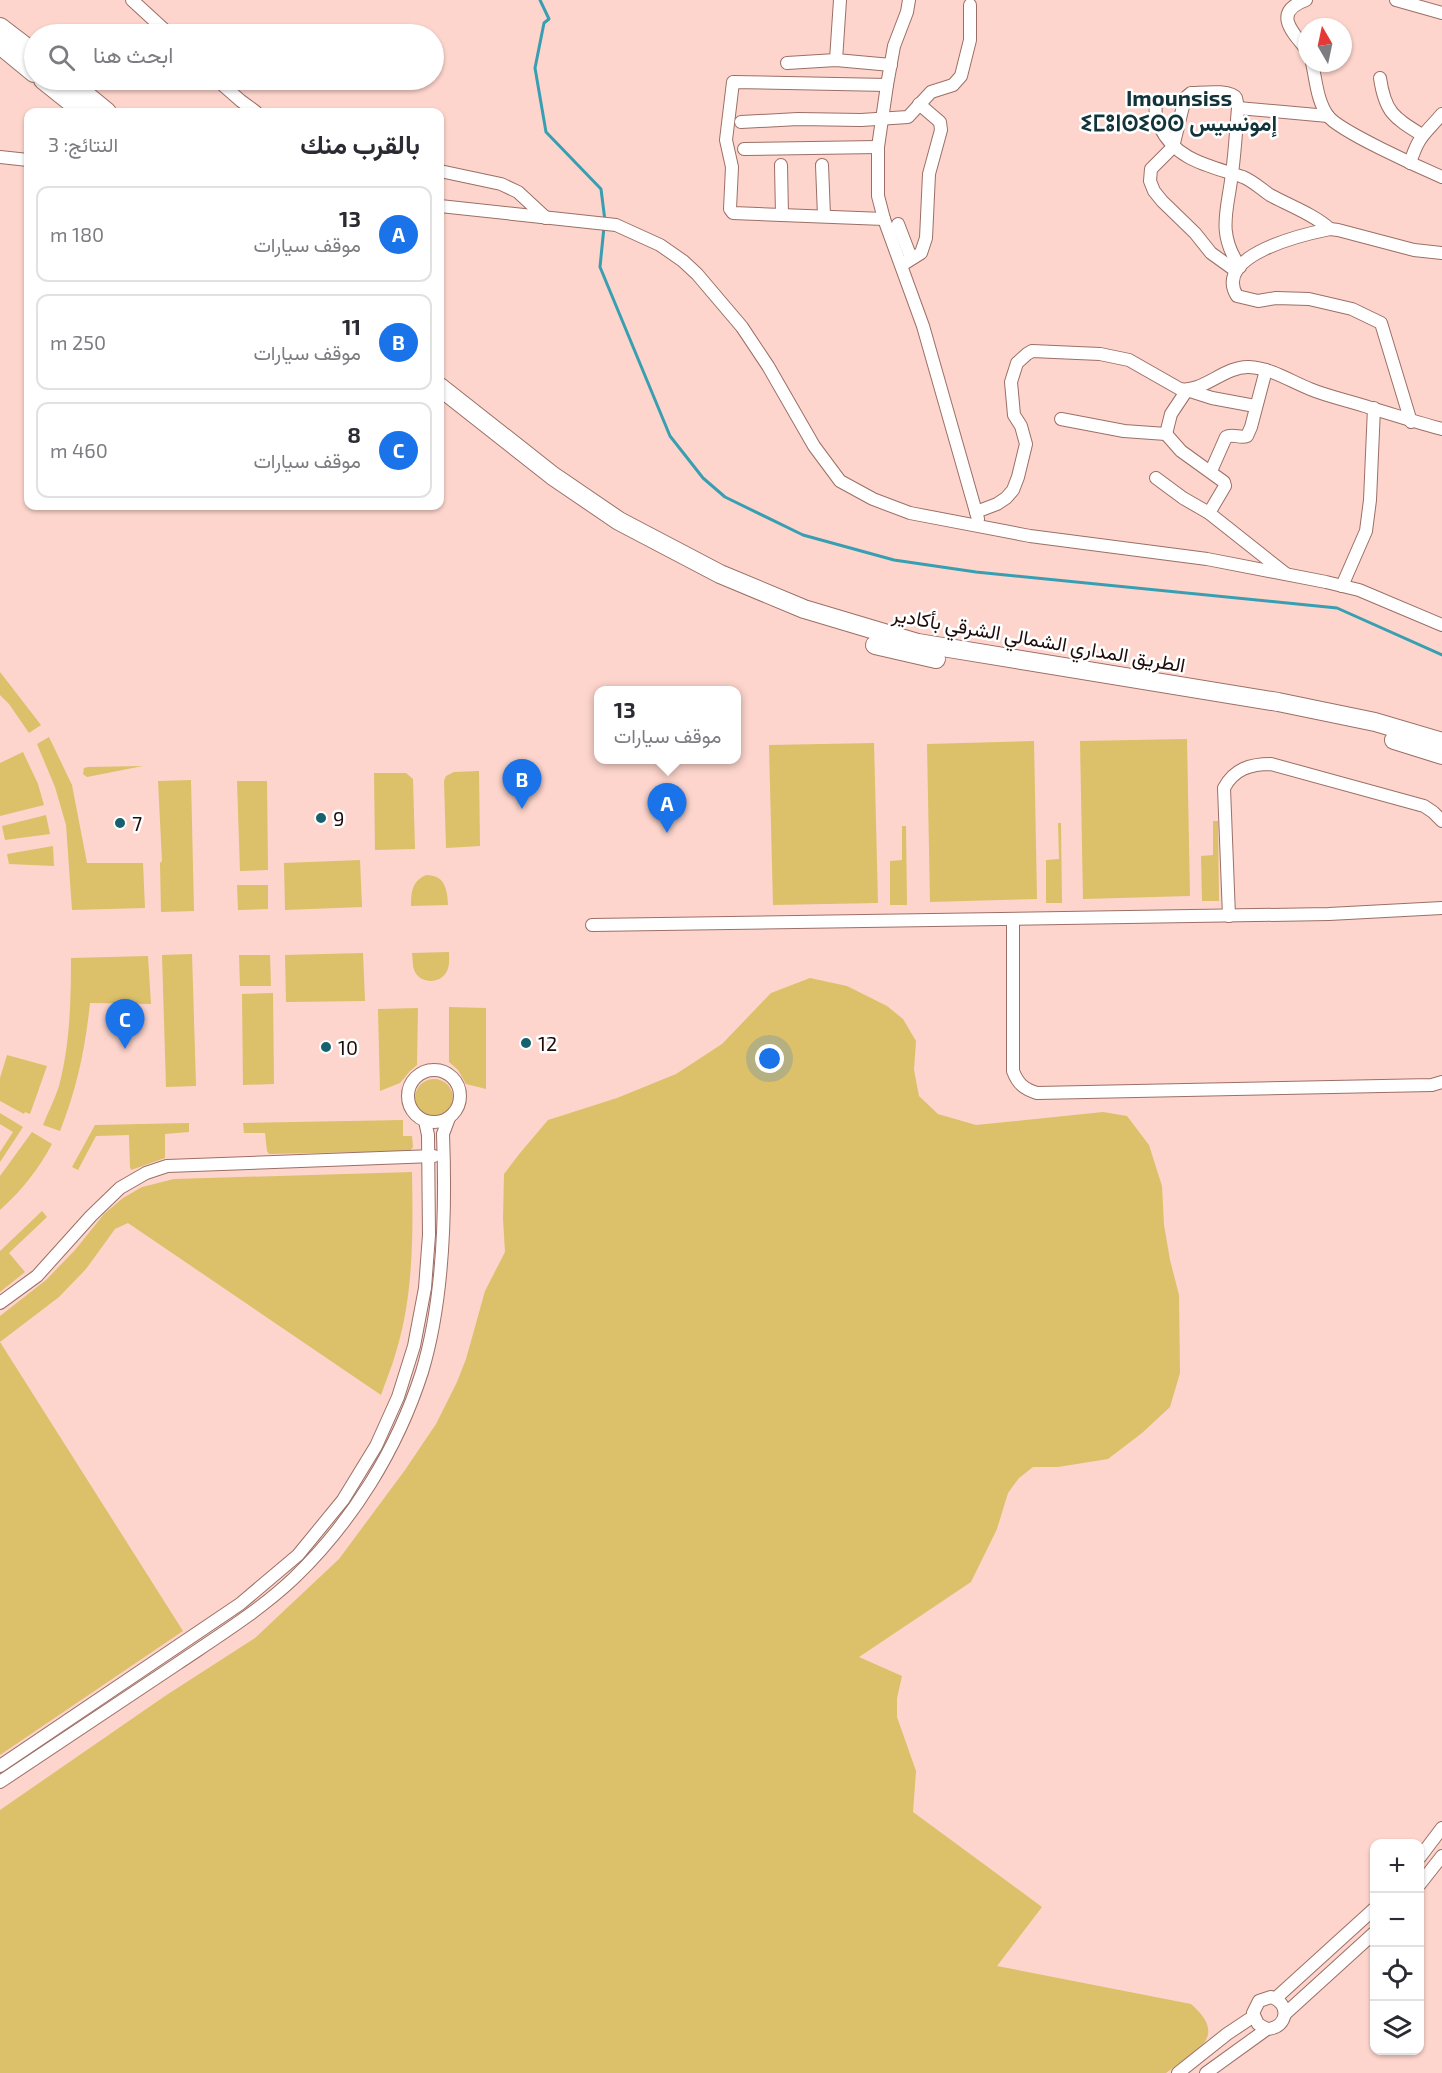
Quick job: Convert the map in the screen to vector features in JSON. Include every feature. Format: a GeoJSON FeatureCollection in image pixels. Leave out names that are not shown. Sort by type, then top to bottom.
{"type":"FeatureCollection","features":[{"type":"Feature","properties":{"kind":"highway"},"geometry":{"type":"LineString","coordinates":[[0,27],[24,45]]}},
{"type":"Feature","properties":{"kind":"highway"},"geometry":{"type":"LineString","coordinates":[[0,45],[24,65]]}},
{"type":"Feature","properties":{"kind":"highway"},"geometry":{"type":"LineString","coordinates":[[62,90],[79,108]]}},
{"type":"Feature","properties":{"kind":"highway"},"geometry":{"type":"LineString","coordinates":[[68,90],[100,108]]}},
{"type":"Feature","properties":{"kind":"highway","name":"الطريق المداري الشمالي الشرقي بأكادير"},"geometry":{"type":"LineString","coordinates":[[444,390],[553,476],[619,521],[720,574],[804,609],[918,643],[1278,702],[1375,722],[1442,742]]}},
{"type":"Feature","properties":{"kind":"highway","name":"الطريق المداري الشمالي الشرقي بأكادير"},"geometry":{"type":"LineString","coordinates":[[444,406],[546,486],[607,528],[700,578],[792,618],[910,655],[1179,697],[1359,729],[1442,755]]}},
{"type":"Feature","properties":{"kind":"street"},"geometry":{"type":"LineString","coordinates":[[132,0],[158,24]]}},
{"type":"Feature","properties":{"kind":"street"},"geometry":{"type":"LineString","coordinates":[[836,60],[840,0]]}},
{"type":"Feature","properties":{"kind":"street"},"geometry":{"type":"LineString","coordinates":[[907,262],[884,219],[878,196],[879,147],[887,85],[894,46],[907,12],[909,0]]}},
{"type":"Feature","properties":{"kind":"street"},"geometry":{"type":"LineString","coordinates":[[1298,38],[1288,25],[1287,16],[1289,9],[1296,3],[1306,0]]}},
{"type":"Feature","properties":{"kind":"street"},"geometry":{"type":"LineString","coordinates":[[1396,0],[1442,13]]}},
{"type":"Feature","properties":{"kind":"street"},"geometry":{"type":"LineString","coordinates":[[741,122],[908,117],[931,92],[953,85],[961,76],[970,40],[970,5]]}},
{"type":"Feature","properties":{"kind":"street"},"geometry":{"type":"LineString","coordinates":[[787,63],[836,60],[891,65]]}},
{"type":"Feature","properties":{"kind":"street"},"geometry":{"type":"LineString","coordinates":[[1314,72],[1321,101],[1328,116],[1335,123],[1410,163],[1442,177]]}},
{"type":"Feature","properties":{"kind":"street"},"geometry":{"type":"LineString","coordinates":[[1380,78],[1384,100],[1392,113],[1401,122],[1422,135]]}},
{"type":"Feature","properties":{"kind":"street"},"geometry":{"type":"LineString","coordinates":[[884,219],[735,213],[730,209],[732,167],[726,140],[732,83],[821,82],[887,85]]}},
{"type":"Feature","properties":{"kind":"street"},"geometry":{"type":"LineString","coordinates":[[228,90],[251,108]]}},
{"type":"Feature","properties":{"kind":"street"},"geometry":{"type":"LineString","coordinates":[[1238,269],[1211,252],[1154,191],[1150,175],[1151,169],[1173,147],[1187,95],[1191,93],[1231,93],[1236,98],[1238,108],[1232,175],[1224,225],[1238,269],[1233,290],[1237,296],[1258,301],[1276,298],[1309,299],[1352,309],[1381,323],[1411,422]]}},
{"type":"Feature","properties":{"kind":"street"},"geometry":{"type":"LineString","coordinates":[[1157,100],[1154,110],[1158,122],[1173,147],[1182,154],[1254,183],[1330,229]]}},
{"type":"Feature","properties":{"kind":"street"},"geometry":{"type":"LineString","coordinates":[[907,262],[921,253],[926,238],[929,174],[941,130],[940,122],[919,104]]}},
{"type":"Feature","properties":{"kind":"street"},"geometry":{"type":"LineString","coordinates":[[1238,108],[1328,116]]}},
{"type":"Feature","properties":{"kind":"street"},"geometry":{"type":"LineString","coordinates":[[1410,163],[1416,144],[1442,114]]}},
{"type":"Feature","properties":{"kind":"street"},"geometry":{"type":"LineString","coordinates":[[744,149],[879,147]]}},
{"type":"Feature","properties":{"kind":"street"},"geometry":{"type":"LineString","coordinates":[[0,157],[24,160]]}},
{"type":"Feature","properties":{"kind":"street"},"geometry":{"type":"LineString","coordinates":[[781,165],[782,215]]}},
{"type":"Feature","properties":{"kind":"street"},"geometry":{"type":"LineString","coordinates":[[822,165],[824,216]]}},
{"type":"Feature","properties":{"kind":"street"},"geometry":{"type":"LineString","coordinates":[[444,172],[501,184],[518,192],[550,218]]}},
{"type":"Feature","properties":{"kind":"street"},"geometry":{"type":"LineString","coordinates":[[444,206],[616,225],[660,245],[683,261],[742,327],[768,366],[814,446],[840,481],[873,499],[910,513],[1030,536],[1207,559],[1342,586],[1359,590],[1442,625]]}},
{"type":"Feature","properties":{"kind":"street"},"geometry":{"type":"LineString","coordinates":[[898,224],[923,326],[980,526]]}},
{"type":"Feature","properties":{"kind":"street"},"geometry":{"type":"LineString","coordinates":[[1238,269],[1258,253],[1276,243],[1330,229],[1414,250],[1442,253]]}},
{"type":"Feature","properties":{"kind":"street"},"geometry":{"type":"LineString","coordinates":[[976,512],[1006,498],[1013,490],[1018,477],[1026,444],[1021,426],[1014,415],[1011,382],[1017,363],[1032,351],[1100,354],[1129,360],[1180,389],[1255,406]]}},
{"type":"Feature","properties":{"kind":"street"},"geometry":{"type":"LineString","coordinates":[[1166,434],[1171,414],[1187,390],[1238,367],[1266,370],[1311,389],[1411,422],[1442,429]]}},
{"type":"Feature","properties":{"kind":"street"},"geometry":{"type":"LineString","coordinates":[[1211,471],[1226,437],[1231,435],[1243,438],[1247,436],[1266,370]]}},
{"type":"Feature","properties":{"kind":"street"},"geometry":{"type":"LineString","coordinates":[[1342,586],[1366,531],[1370,500],[1374,408]]}},
{"type":"Feature","properties":{"kind":"street"},"geometry":{"type":"LineString","coordinates":[[1061,419],[1124,431],[1166,434],[1181,451],[1219,477],[1225,486],[1209,513]]}},
{"type":"Feature","properties":{"kind":"street"},"geometry":{"type":"LineString","coordinates":[[1156,478],[1183,498],[1209,513],[1288,575]]}},
{"type":"Feature","properties":{"kind":"street"},"geometry":{"type":"LineString","coordinates":[[1229,916],[1224,788],[1230,778],[1253,764],[1271,764],[1424,806],[1442,821]]}},
{"type":"Feature","properties":{"kind":"street"},"geometry":{"type":"LineString","coordinates":[[592,925],[1329,914],[1442,908]]}},
{"type":"Feature","properties":{"kind":"street"},"geometry":{"type":"LineString","coordinates":[[1013,920],[1013,1071],[1022,1086],[1028,1090],[1037,1093],[1421,1086],[1442,1082]]}},
{"type":"Feature","properties":{"kind":"street"},"geometry":{"type":"LineString","coordinates":[[434,1069],[441,1070],[454,1078],[460,1091],[459,1106],[448,1118],[441,1121],[425,1121],[410,1107],[408,1091],[411,1082],[418,1075],[434,1069]]}},
{"type":"Feature","properties":{"kind":"street"},"geometry":{"type":"LineString","coordinates":[[0,1782],[200,1649],[260,1606],[315,1556],[339,1529],[362,1497],[396,1437],[422,1372],[435,1311],[441,1268],[443,1134],[448,1118]]}},
{"type":"Feature","properties":{"kind":"street"},"geometry":{"type":"LineString","coordinates":[[0,1766],[240,1604],[298,1555],[343,1500],[376,1446],[398,1397],[414,1346],[425,1288],[429,1235],[425,1121]]}},
{"type":"Feature","properties":{"kind":"street"},"geometry":{"type":"LineString","coordinates":[[0,1303],[37,1276],[91,1216],[120,1188],[146,1173],[167,1166],[444,1157]]}},
{"type":"Feature","properties":{"kind":"street"},"geometry":{"type":"LineString","coordinates":[[1424,1851],[1442,1828]]}},
{"type":"Feature","properties":{"kind":"street"},"geometry":{"type":"LineString","coordinates":[[1424,1878],[1442,1856]]}},
{"type":"Feature","properties":{"kind":"street"},"geometry":{"type":"LineString","coordinates":[[1276,1998],[1370,1913]]}},
{"type":"Feature","properties":{"kind":"street"},"geometry":{"type":"LineString","coordinates":[[1286,2013],[1283,2004],[1276,1998],[1267,1997],[1259,2001],[1254,2008],[1254,2016],[1258,2024],[1273,2028],[1282,2023],[1286,2013],[1370,1937]]}},
{"type":"Feature","properties":{"kind":"street"},"geometry":{"type":"LineString","coordinates":[[1178,2073],[1227,2034],[1254,2016]]}},
{"type":"Feature","properties":{"kind":"street"},"geometry":{"type":"LineString","coordinates":[[1206,2073],[1267,2028]]}},
{"type":"Feature","properties":{"kind":"shaded area"},"geometry":{"type":"Polygon","coordinates":[[[0,672],[41,725],[29,733],[0,695],[0,672]]]}},
{"type":"Feature","properties":{"kind":"shaded area"},"geometry":{"type":"Polygon","coordinates":[[[49,737],[72,785],[87,863],[143,863],[145,908],[72,910],[66,825],[55,787],[37,744],[49,737]]]}},
{"type":"Feature","properties":{"kind":"shaded area"},"geometry":{"type":"Polygon","coordinates":[[[1187,739],[1190,896],[1083,899],[1080,741],[1187,739]]]}},
{"type":"Feature","properties":{"kind":"shaded area"},"geometry":{"type":"Polygon","coordinates":[[[1034,741],[1037,899],[930,902],[927,744],[1034,741]]]}},
{"type":"Feature","properties":{"kind":"shaded area"},"geometry":{"type":"Polygon","coordinates":[[[874,743],[878,903],[773,905],[769,745],[874,743]]]}},
{"type":"Feature","properties":{"kind":"shaded area"},"geometry":{"type":"Polygon","coordinates":[[[23,752],[38,784],[44,805],[0,816],[0,763],[23,752]]]}},
{"type":"Feature","properties":{"kind":"shaded area"},"geometry":{"type":"Polygon","coordinates":[[[143,766],[87,777],[83,774],[84,768],[88,767],[143,766]]]}},
{"type":"Feature","properties":{"kind":"shaded area"},"geometry":{"type":"Polygon","coordinates":[[[479,771],[480,846],[446,848],[444,781],[446,776],[454,772],[479,771]]]}},
{"type":"Feature","properties":{"kind":"shaded area"},"geometry":{"type":"Polygon","coordinates":[[[374,773],[406,773],[413,779],[415,849],[375,850],[374,773]]]}},
{"type":"Feature","properties":{"kind":"shaded area"},"geometry":{"type":"Polygon","coordinates":[[[191,780],[194,911],[161,912],[160,863],[162,861],[158,781],[191,780]]]}},
{"type":"Feature","properties":{"kind":"shaded area"},"geometry":{"type":"Polygon","coordinates":[[[237,781],[267,781],[268,870],[240,871],[237,781]]]}},
{"type":"Feature","properties":{"kind":"shaded area"},"geometry":{"type":"Polygon","coordinates":[[[46,815],[50,834],[5,840],[2,826],[46,815]]]}},
{"type":"Feature","properties":{"kind":"shaded area"},"geometry":{"type":"Polygon","coordinates":[[[1213,821],[1218,821],[1219,901],[1202,901],[1201,856],[1213,855],[1213,821]]]}},
{"type":"Feature","properties":{"kind":"shaded area"},"geometry":{"type":"Polygon","coordinates":[[[1058,823],[1061,823],[1062,903],[1046,903],[1046,860],[1059,859],[1058,823]]]}},
{"type":"Feature","properties":{"kind":"shaded area"},"geometry":{"type":"Polygon","coordinates":[[[902,826],[906,826],[907,905],[890,905],[890,861],[902,860],[902,826]]]}},
{"type":"Feature","properties":{"kind":"shaded area"},"geometry":{"type":"Polygon","coordinates":[[[53,846],[54,866],[9,864],[7,854],[53,846]]]}},
{"type":"Feature","properties":{"kind":"shaded area"},"geometry":{"type":"Polygon","coordinates":[[[360,860],[362,907],[285,910],[284,863],[360,860]]]}},
{"type":"Feature","properties":{"kind":"shaded area"},"geometry":{"type":"Polygon","coordinates":[[[426,875],[437,877],[444,884],[448,905],[411,906],[413,888],[421,877],[426,875]]]}},
{"type":"Feature","properties":{"kind":"shaded area"},"geometry":{"type":"Polygon","coordinates":[[[237,885],[268,885],[268,909],[238,910],[237,885]]]}},
{"type":"Feature","properties":{"kind":"shaded area"},"geometry":{"type":"Polygon","coordinates":[[[449,952],[448,969],[440,978],[426,980],[415,972],[412,953],[449,952]]]}},
{"type":"Feature","properties":{"kind":"shaded area"},"geometry":{"type":"Polygon","coordinates":[[[363,953],[365,1001],[286,1002],[285,955],[363,953]]]}},
{"type":"Feature","properties":{"kind":"shaded area"},"geometry":{"type":"Polygon","coordinates":[[[192,954],[196,1086],[166,1087],[162,955],[192,954]]]}},
{"type":"Feature","properties":{"kind":"shaded area"},"geometry":{"type":"Polygon","coordinates":[[[239,955],[270,955],[271,986],[240,986],[239,955]]]}},
{"type":"Feature","properties":{"kind":"shaded area"},"geometry":{"type":"Polygon","coordinates":[[[148,956],[151,1004],[90,1003],[80,1068],[60,1131],[43,1125],[56,1096],[66,1054],[71,958],[148,956]]]}},
{"type":"Feature","properties":{"kind":"shaded area"},"geometry":{"type":"Polygon","coordinates":[[[810,978],[847,986],[887,1006],[903,1019],[916,1041],[914,1070],[919,1096],[938,1114],[976,1125],[1103,1112],[1127,1116],[1149,1145],[1162,1186],[1164,1225],[1179,1295],[1180,1373],[1170,1407],[1142,1433],[1108,1459],[1058,1467],[1033,1467],[1019,1478],[1008,1493],[997,1529],[971,1582],[859,1657],[902,1676],[897,1698],[897,1717],[916,1771],[913,1812],[1042,1907],[997,1966],[1191,2004],[1208,2026],[1208,2035],[1204,2043],[1166,2073],[0,2073],[0,1810],[165,1696],[255,1638],[339,1559],[436,1424],[457,1382],[466,1359],[485,1291],[505,1252],[504,1174],[548,1120],[617,1098],[676,1074],[722,1044],[771,993],[810,978]]]}},
{"type":"Feature","properties":{"kind":"shaded area"},"geometry":{"type":"Polygon","coordinates":[[[273,993],[274,1084],[243,1085],[242,994],[273,993]]]}},
{"type":"Feature","properties":{"kind":"shaded area"},"geometry":{"type":"Polygon","coordinates":[[[449,1007],[486,1008],[486,1089],[466,1084],[458,1070],[449,1062],[449,1007]]]}},
{"type":"Feature","properties":{"kind":"shaded area"},"geometry":{"type":"Polygon","coordinates":[[[418,1008],[417,1065],[400,1083],[380,1091],[378,1009],[418,1008]]]}},
{"type":"Feature","properties":{"kind":"shaded area"},"geometry":{"type":"Polygon","coordinates":[[[7,1055],[47,1066],[30,1114],[25,1112],[24,1114],[0,1101],[0,1078],[7,1055]]]}},
{"type":"Feature","properties":{"kind":"shaded area"},"geometry":{"type":"Polygon","coordinates":[[[434,1079],[448,1084],[453,1098],[448,1112],[434,1117],[420,1112],[415,1098],[420,1084],[434,1079]]]}},
{"type":"Feature","properties":{"kind":"shaded area"},"geometry":{"type":"Polygon","coordinates":[[[0,1113],[23,1127],[0,1162],[0,1152],[13,1132],[0,1124],[0,1113]]]}},
{"type":"Feature","properties":{"kind":"shaded area"},"geometry":{"type":"Polygon","coordinates":[[[403,1120],[403,1136],[412,1136],[413,1147],[410,1151],[269,1154],[265,1133],[244,1133],[243,1123],[403,1120]]]}},
{"type":"Feature","properties":{"kind":"shaded area"},"geometry":{"type":"Polygon","coordinates":[[[189,1123],[189,1132],[165,1134],[165,1158],[131,1170],[129,1135],[96,1136],[78,1170],[72,1167],[95,1125],[189,1123]]]}},
{"type":"Feature","properties":{"kind":"shaded area"},"geometry":{"type":"Polygon","coordinates":[[[32,1132],[52,1144],[29,1179],[0,1210],[0,1176],[32,1132]]]}},
{"type":"Feature","properties":{"kind":"shaded area"},"geometry":{"type":"Polygon","coordinates":[[[412,1172],[412,1240],[406,1308],[396,1352],[381,1395],[128,1223],[115,1229],[86,1269],[59,1297],[0,1342],[0,1316],[46,1280],[75,1250],[104,1214],[123,1198],[142,1187],[174,1179],[412,1172]]]}},
{"type":"Feature","properties":{"kind":"shaded area"},"geometry":{"type":"Polygon","coordinates":[[[42,1211],[47,1217],[9,1253],[25,1272],[0,1292],[0,1251],[42,1211]]]}},
{"type":"Feature","properties":{"kind":"shaded area"},"geometry":{"type":"Polygon","coordinates":[[[0,1342],[183,1631],[0,1755],[0,1342]]]}},
{"type":"Feature","properties":{"kind":"waterway"},"geometry":{"type":"LineString","coordinates":[[540,0],[549,19],[544,23],[535,68],[546,132],[601,189],[605,221]]}},
{"type":"Feature","properties":{"kind":"waterway"},"geometry":{"type":"LineString","coordinates":[[604,227],[600,267],[670,436],[703,478],[725,497],[803,535],[894,560],[976,572],[1337,608],[1442,655]]}},
{"type":"Feature","properties":{"kind":"place","name":"11"},"geometry":{"type":"Point","coordinates":[522,809]}},
{"type":"Feature","properties":{"kind":"place","name":"9"},"geometry":{"type":"Point","coordinates":[321,818]}},
{"type":"Feature","properties":{"kind":"place","name":"7"},"geometry":{"type":"Point","coordinates":[120,823]}},
{"type":"Feature","properties":{"kind":"place","name":"13"},"geometry":{"type":"Point","coordinates":[667,833]}},
{"type":"Feature","properties":{"kind":"place","name":"12"},"geometry":{"type":"Point","coordinates":[526,1043]}},
{"type":"Feature","properties":{"kind":"place","name":"10"},"geometry":{"type":"Point","coordinates":[326,1047]}},
{"type":"Feature","properties":{"kind":"place","name":"8"},"geometry":{"type":"Point","coordinates":[125,1049]}},
{"type":"Feature","properties":{"kind":"district","name":"Imounsiss ⵉⵎⵓⵏⵙⵉⵙⵙ إمونسيس"},"geometry":{"type":"Point","coordinates":[1179,110]}}]}
